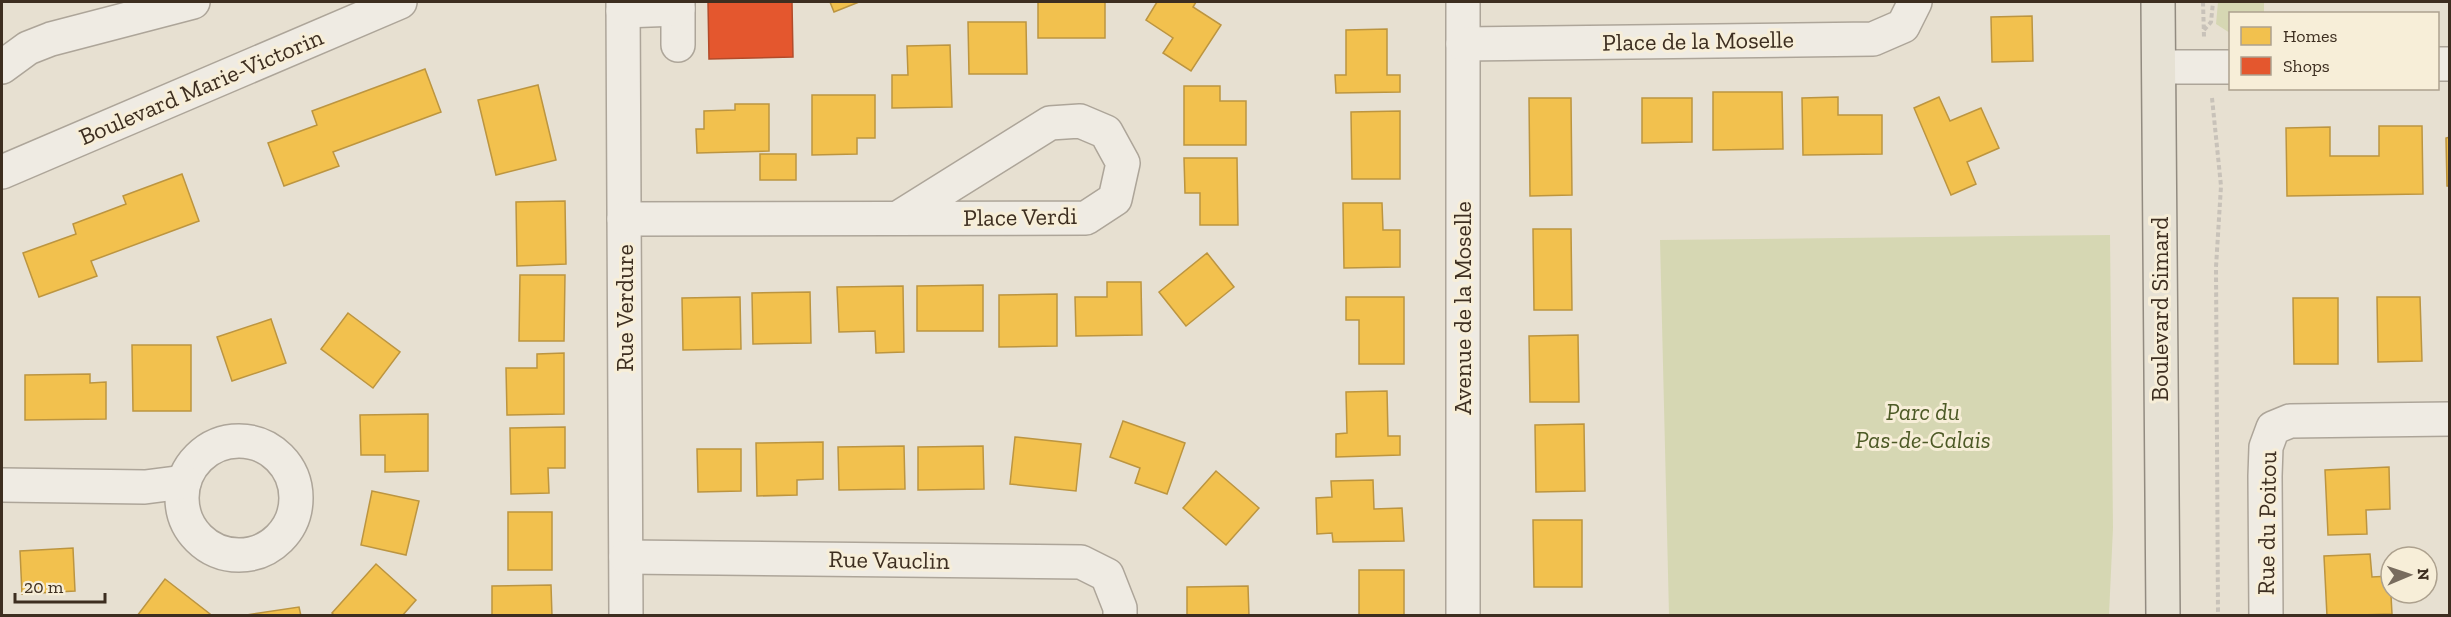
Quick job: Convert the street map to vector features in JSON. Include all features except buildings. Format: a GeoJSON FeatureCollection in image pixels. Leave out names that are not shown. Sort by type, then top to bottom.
{"type":"FeatureCollection","features":[{"type":"Feature","properties":{"kind":"main road","name":"Boulevard Simard"},"geometry":{"type":"LineString","coordinates":[[2158,2],[2163,615]]}},
{"type":"Feature","properties":{"kind":"street"},"geometry":{"type":"LineString","coordinates":[[2,67],[28,48],[51,39],[193,2]]}},
{"type":"Feature","properties":{"kind":"street","name":"Boulevard Marie-Victorin"},"geometry":{"type":"LineString","coordinates":[[2,172],[400,2]]}},
{"type":"Feature","properties":{"kind":"street","name":"Avenue de la Moselle"},"geometry":{"type":"LineString","coordinates":[[1463,2],[1463,615]]}},
{"type":"Feature","properties":{"kind":"street","name":"Place de la Moselle"},"geometry":{"type":"LineString","coordinates":[[1463,44],[1874,39],[1904,26],[1915,2]]}},
{"type":"Feature","properties":{"kind":"street"},"geometry":{"type":"LineString","coordinates":[[623,6],[678,5],[678,45]]}},
{"type":"Feature","properties":{"kind":"street","name":"Rue Verdure"},"geometry":{"type":"LineString","coordinates":[[623,6],[626,615]]}},
{"type":"Feature","properties":{"kind":"street"},"geometry":{"type":"LineString","coordinates":[[2159,67],[2229,67]]}},
{"type":"Feature","properties":{"kind":"street","name":"Place Verdi"},"geometry":{"type":"LineString","coordinates":[[624,219],[1086,218],[1115,199],[1123,163],[1106,132],[1080,121],[1050,123],[897,218]]}},
{"type":"Feature","properties":{"kind":"street","name":"Rue du Poitou"},"geometry":{"type":"LineString","coordinates":[[2266,615],[2266,447],[2273,428],[2290,422],[2450,419]]}},
{"type":"Feature","properties":{"kind":"street"},"geometry":{"type":"LineString","coordinates":[[2,486],[145,487],[184,482]]}},
{"type":"Feature","properties":{"kind":"street","name":"Rue Vauclin"},"geometry":{"type":"LineString","coordinates":[[626,557],[1082,562],[1107,575],[1120,608],[1119,615]]}},
{"type":"Feature","properties":{"kind":"path"},"geometry":{"type":"LineString","coordinates":[[2203,2],[2204,31],[2211,22],[2213,2]]}},
{"type":"Feature","properties":{"kind":"path"},"geometry":{"type":"LineString","coordinates":[[2214,105],[2221,195],[2216,267],[2218,615]]}},
{"type":"Feature","properties":{"kind":"green space"},"geometry":{"type":"Polygon","coordinates":[[[2218,2],[2264,2],[2264,12],[2229,12],[2229,32],[2216,24],[2218,2]]]}},
{"type":"Feature","properties":{"kind":"green space","name":"Parc du Pas-de-Calais"},"geometry":{"type":"Polygon","coordinates":[[[2110,235],[2113,528],[2109,615],[1669,615],[1660,240],[2110,235]]]}}]}
